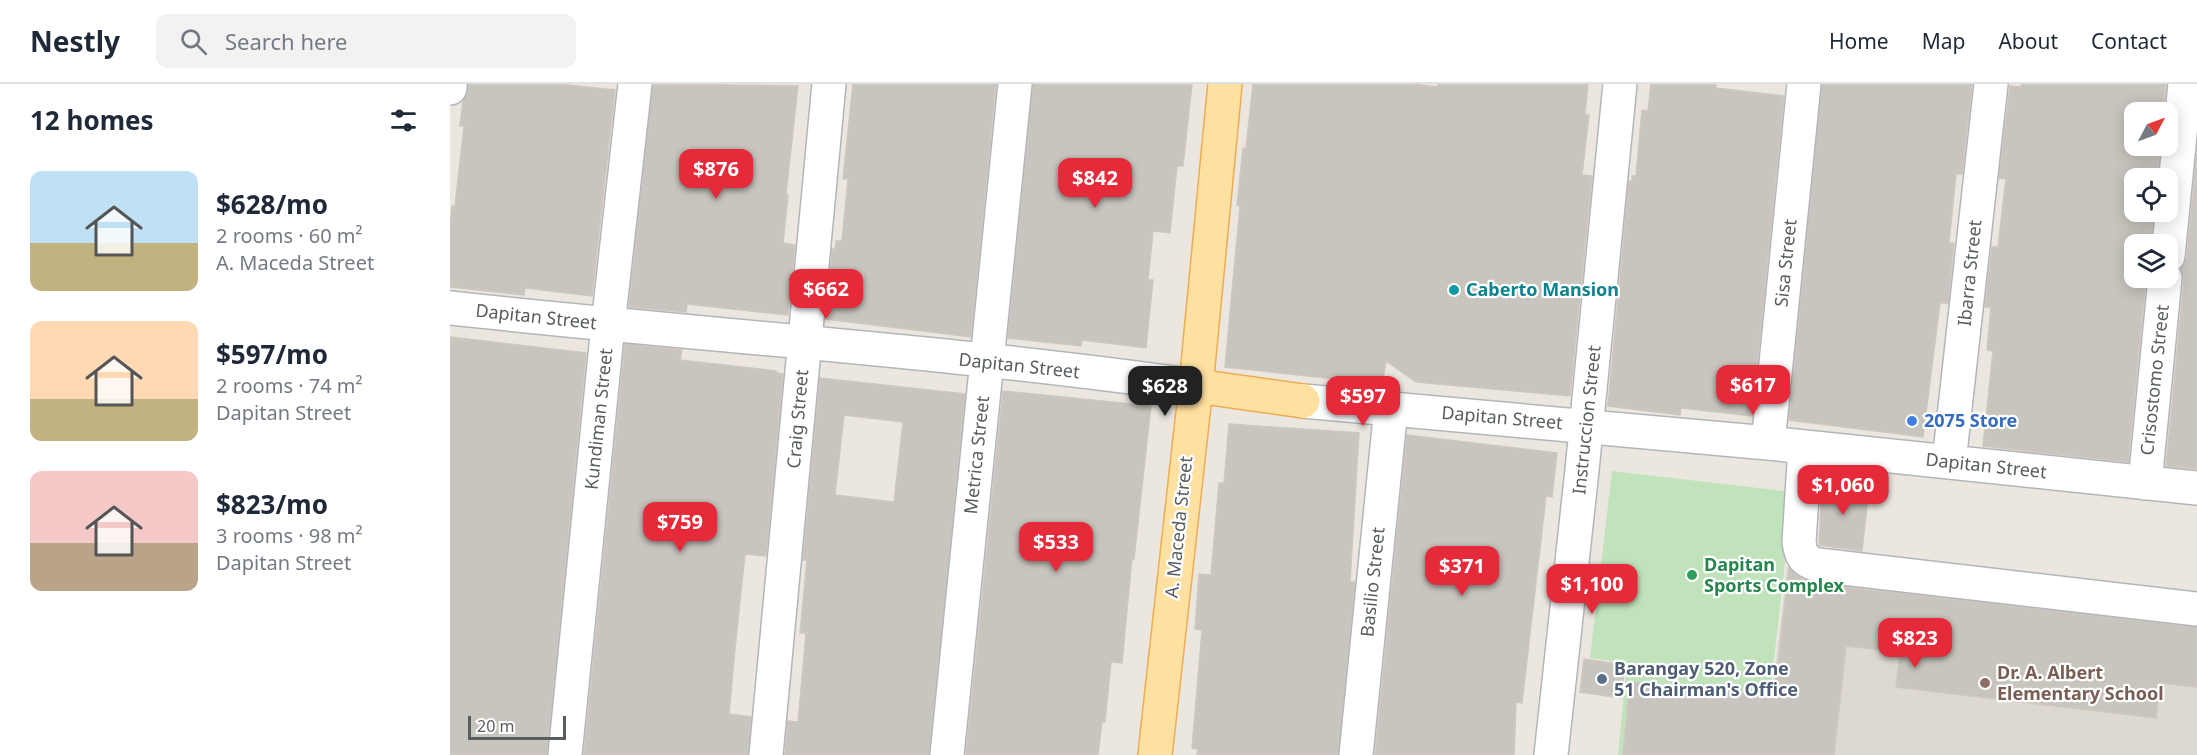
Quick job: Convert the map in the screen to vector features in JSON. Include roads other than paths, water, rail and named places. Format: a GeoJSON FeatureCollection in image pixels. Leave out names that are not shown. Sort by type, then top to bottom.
{"type":"FeatureCollection","features":[{"type":"Feature","properties":{"kind":"main road","name":"A. Maceda Street"},"geometry":{"type":"LineString","coordinates":[[1155,755],[1196,387],[1225,84]]}},
{"type":"Feature","properties":{"kind":"main road","name":"Dapitan Street"},"geometry":{"type":"LineString","coordinates":[[1196,387],[1303,401]]}},
{"type":"Feature","properties":{"kind":"street","name":"Kundiman Street"},"geometry":{"type":"LineString","coordinates":[[565,755],[608,325],[635,84]]}},
{"type":"Feature","properties":{"kind":"street","name":"Craig Street"},"geometry":{"type":"LineString","coordinates":[[766,755],[829,84]]}},
{"type":"Feature","properties":{"kind":"street","name":"Metrica Street"},"geometry":{"type":"LineString","coordinates":[[947,755],[1015,84]]}},
{"type":"Feature","properties":{"kind":"street","name":"Instruccion Street"},"geometry":{"type":"LineString","coordinates":[[1551,755],[1587,425],[1620,84]]}},
{"type":"Feature","properties":{"kind":"street","name":"Sisa Street"},"geometry":{"type":"LineString","coordinates":[[1768,443],[1804,84]]}},
{"type":"Feature","properties":{"kind":"street","name":"Ibarra Street"},"geometry":{"type":"LineString","coordinates":[[1949,462],[1991,84]]}},
{"type":"Feature","properties":{"kind":"street"},"geometry":{"type":"LineString","coordinates":[[2170,234],[2185,84]]}},
{"type":"Feature","properties":{"kind":"street","name":"Crisostomo Street"},"geometry":{"type":"LineString","coordinates":[[2145,483],[2164,288]]}},
{"type":"Feature","properties":{"kind":"street","name":"Dapitan Street"},"geometry":{"type":"LineString","coordinates":[[450,308],[987,362],[1196,387]]}},
{"type":"Feature","properties":{"kind":"street","name":"Dapitan Street"},"geometry":{"type":"LineString","coordinates":[[1303,401],[1587,425],[2197,488]]}},
{"type":"Feature","properties":{"kind":"street","name":"Basilio Street"},"geometry":{"type":"LineString","coordinates":[[1356,755],[1391,408]]}},
{"type":"Feature","properties":{"kind":"street"},"geometry":{"type":"LineString","coordinates":[[1805,447],[1799,542],[1801,555],[1808,562],[2197,609]]}},
{"type":"Feature","properties":{"kind":"place","name":"Caberto Mansion"},"geometry":{"type":"Point","coordinates":[1454,290]}},
{"type":"Feature","properties":{"kind":"place","name":"2075 Store"},"geometry":{"type":"Point","coordinates":[1912,421]}},
{"type":"Feature","properties":{"kind":"place","name":"Dapitan Sports Complex"},"geometry":{"type":"Point","coordinates":[1692,575]}},
{"type":"Feature","properties":{"kind":"place","name":"Barangay 520, Zone 51 Chairman's Office"},"geometry":{"type":"Point","coordinates":[1602,679]}},
{"type":"Feature","properties":{"kind":"place","name":"Dr. A. Albert Elementary School"},"geometry":{"type":"Point","coordinates":[1985,683]}}]}
